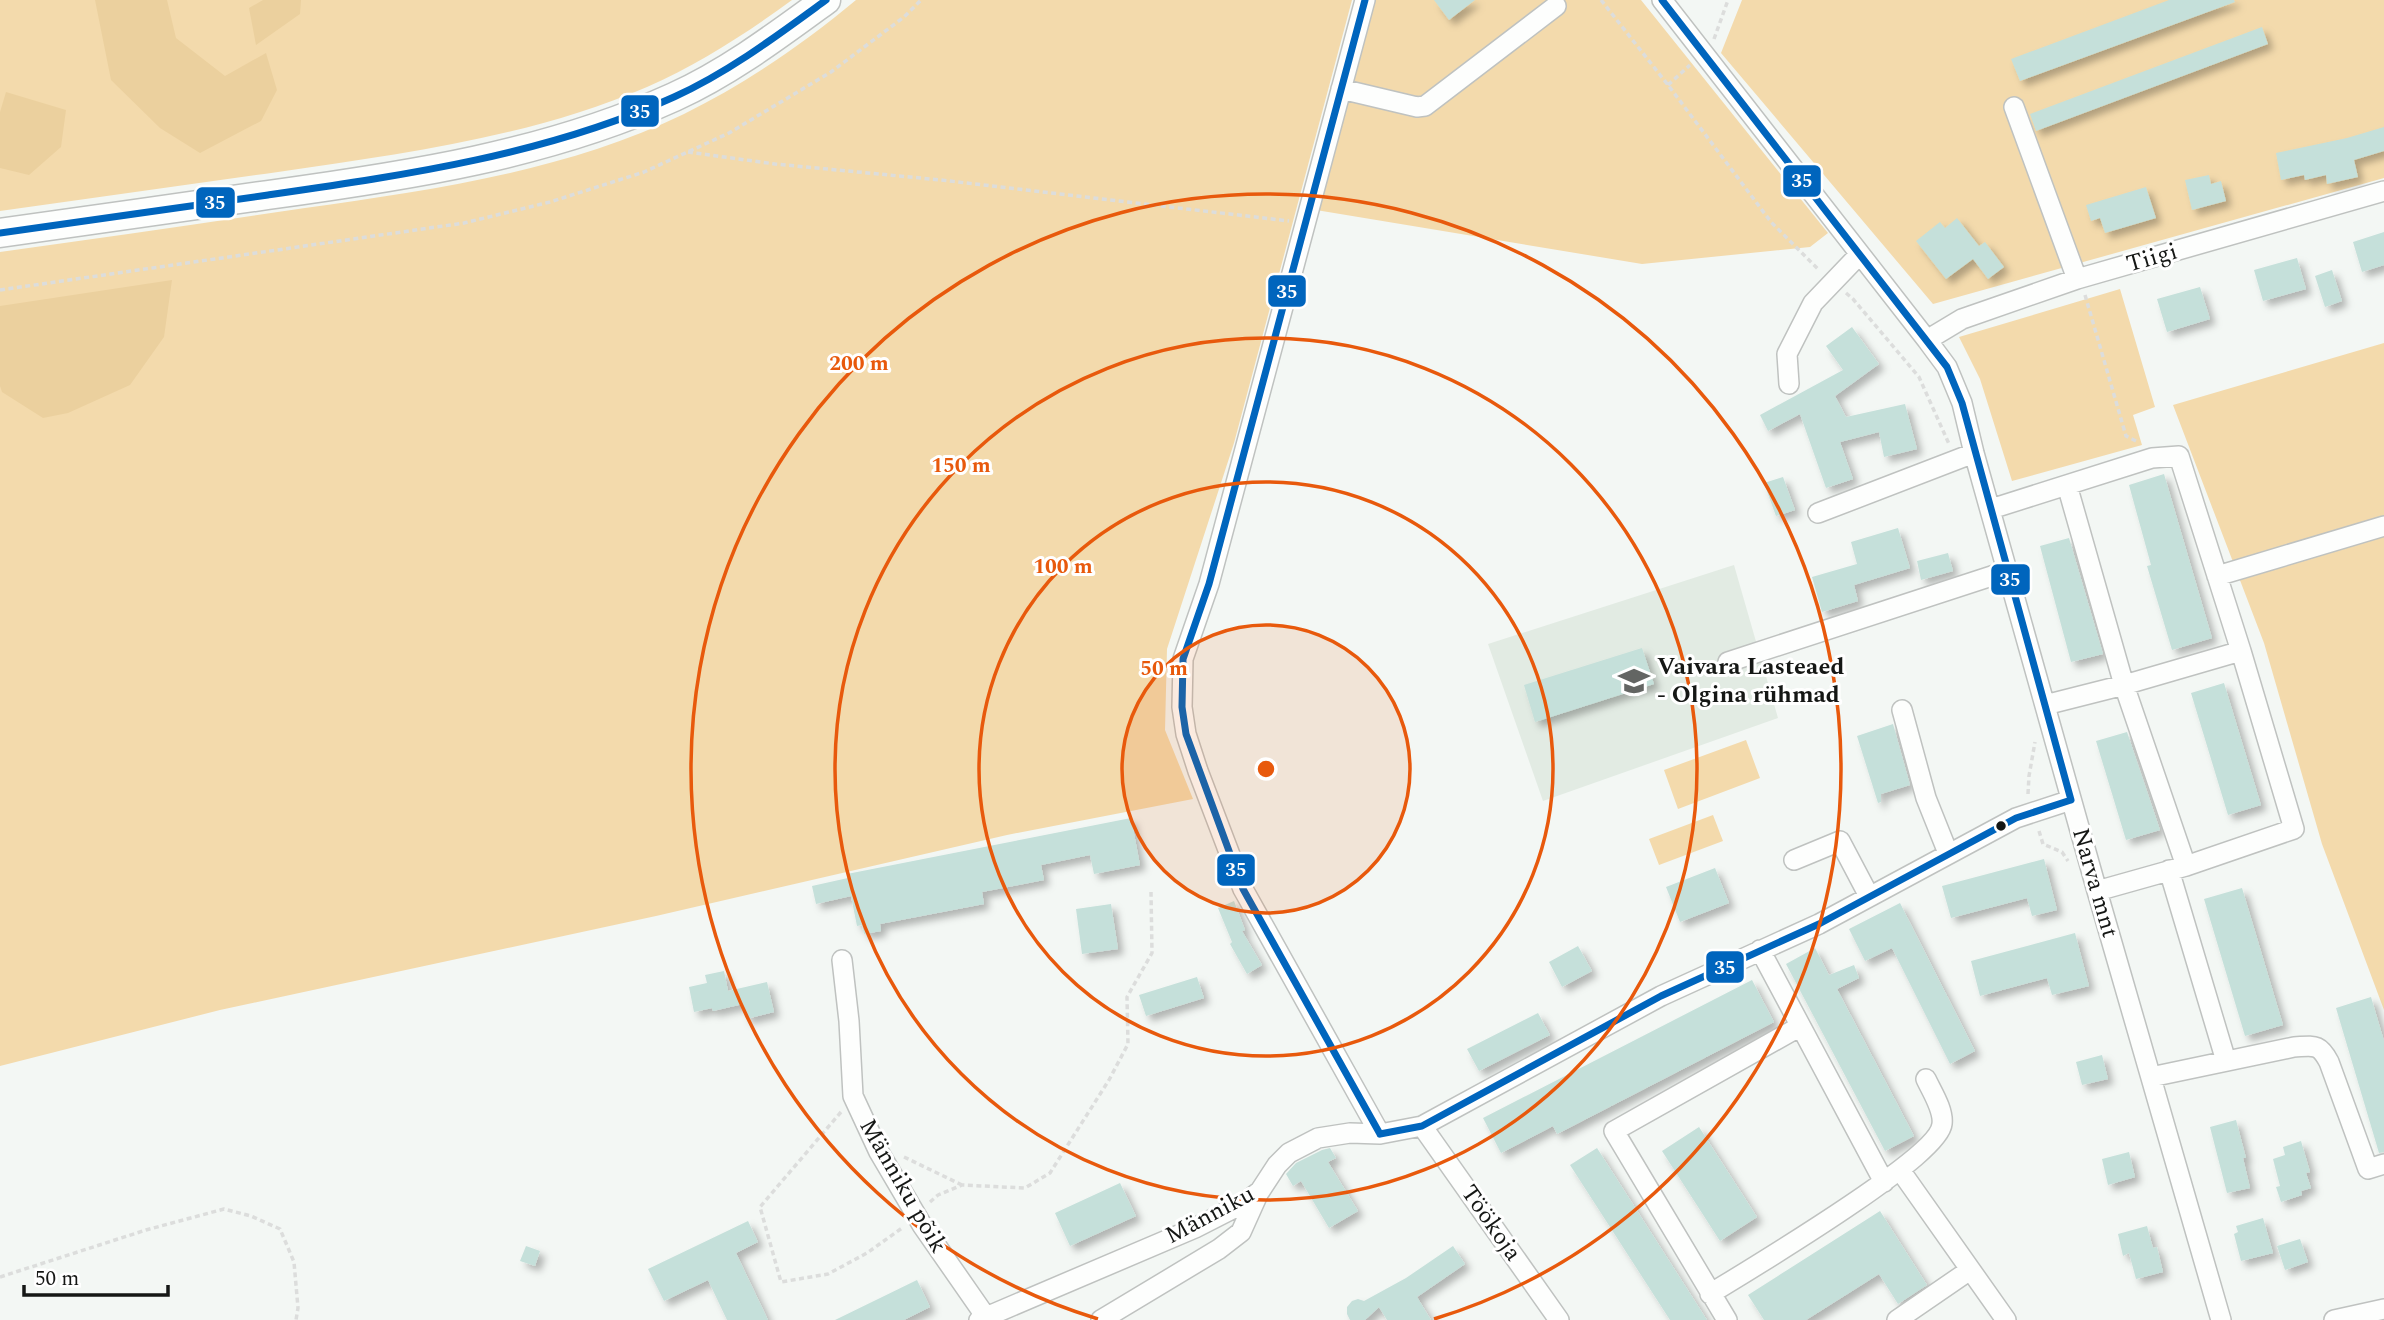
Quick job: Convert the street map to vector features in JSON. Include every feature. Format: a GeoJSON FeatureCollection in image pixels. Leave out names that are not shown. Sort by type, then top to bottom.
{"type":"FeatureCollection","features":[{"type":"Feature","properties":{"kind":"highway"},"geometry":{"type":"LineString","coordinates":[[0,233],[386,179],[525,150],[610,122],[675,96],[749,56],[826,0]]}},
{"type":"Feature","properties":{"kind":"street"},"geometry":{"type":"LineString","coordinates":[[1365,0],[1209,584],[1183,660],[1182,707],[1186,734],[1198,771],[1243,889],[1380,1134]]}},
{"type":"Feature","properties":{"kind":"street","name":"Narva mnt"},"geometry":{"type":"LineString","coordinates":[[1667,2],[1947,367],[1962,403],[1965,456],[1991,509],[2071,800],[2221,1320]]}},
{"type":"Feature","properties":{"kind":"street"},"geometry":{"type":"LineString","coordinates":[[1340,89],[1417,107],[1425,106],[1556,6]]}},
{"type":"Feature","properties":{"kind":"street"},"geometry":{"type":"LineString","coordinates":[[2014,107],[2079,279]]}},
{"type":"Feature","properties":{"kind":"street","name":"Tiigi"},"geometry":{"type":"LineString","coordinates":[[1927,340],[1962,319],[2079,279],[2384,191]]}},
{"type":"Feature","properties":{"kind":"street"},"geometry":{"type":"LineString","coordinates":[[1789,384],[1787,354],[1813,303],[1859,255]]}},
{"type":"Feature","properties":{"kind":"street"},"geometry":{"type":"LineString","coordinates":[[1818,513],[1965,456]]}},
{"type":"Feature","properties":{"kind":"street"},"geometry":{"type":"LineString","coordinates":[[1991,509],[2144,460],[2179,456],[2294,829],[2178,868],[2097,891]]}},
{"type":"Feature","properties":{"kind":"street"},"geometry":{"type":"LineString","coordinates":[[2067,485],[2178,868],[2226,1061]]}},
{"type":"Feature","properties":{"kind":"street"},"geometry":{"type":"LineString","coordinates":[[2217,576],[2384,527]]}},
{"type":"Feature","properties":{"kind":"street"},"geometry":{"type":"LineString","coordinates":[[1728,662],[2007,571]]}},
{"type":"Feature","properties":{"kind":"street"},"geometry":{"type":"LineString","coordinates":[[2045,705],[2241,651]]}},
{"type":"Feature","properties":{"kind":"street"},"geometry":{"type":"LineString","coordinates":[[1902,710],[1926,798],[1948,853]]}},
{"type":"Feature","properties":{"kind":"street","name":"Männiku"},"geometry":{"type":"LineString","coordinates":[[982,1318],[1195,1228],[1244,1203],[1260,1191],[1289,1153],[1318,1138],[1350,1133],[1380,1134],[1422,1126],[1661,996],[1819,924],[2016,818],[2071,800]]}},
{"type":"Feature","properties":{"kind":"street"},"geometry":{"type":"LineString","coordinates":[[1794,860],[1840,841],[1869,896]]}},
{"type":"Feature","properties":{"kind":"street"},"geometry":{"type":"LineString","coordinates":[[1760,950],[1800,1027],[1892,1176],[1970,1270],[2006,1320]]}},
{"type":"Feature","properties":{"kind":"street","name":"Männiku põik"},"geometry":{"type":"LineString","coordinates":[[842,960],[853,1097],[879,1152],[918,1219],[982,1318]]}},
{"type":"Feature","properties":{"kind":"street"},"geometry":{"type":"LineString","coordinates":[[1727,1320],[1614,1131],[1800,1027]]}},
{"type":"Feature","properties":{"kind":"street"},"geometry":{"type":"LineString","coordinates":[[2151,1077],[2315,1045],[2323,1051],[2329,1062],[2368,1169],[2384,1164]]}},
{"type":"Feature","properties":{"kind":"street"},"geometry":{"type":"LineString","coordinates":[[1710,1294],[1892,1176],[1938,1136],[1942,1113],[1926,1079]]}},
{"type":"Feature","properties":{"kind":"street","name":"Töökoja"},"geometry":{"type":"LineString","coordinates":[[1422,1126],[1559,1320]]}},
{"type":"Feature","properties":{"kind":"street"},"geometry":{"type":"LineString","coordinates":[[1101,1320],[1219,1249],[1241,1232],[1260,1191]]}},
{"type":"Feature","properties":{"kind":"street"},"geometry":{"type":"LineString","coordinates":[[1897,1320],[1970,1270]]}},
{"type":"Feature","properties":{"kind":"street"},"geometry":{"type":"LineString","coordinates":[[2334,1320],[2384,1309]]}},
{"type":"Feature","properties":{"kind":"path"},"geometry":{"type":"LineString","coordinates":[[0,289],[464,223],[550,202],[644,172],[729,133],[831,72],[904,17],[921,0]]}},
{"type":"Feature","properties":{"kind":"path"},"geometry":{"type":"LineString","coordinates":[[1601,0],[1771,222],[1853,299],[1919,377],[1965,456]]}},
{"type":"Feature","properties":{"kind":"path"},"geometry":{"type":"LineString","coordinates":[[688,152],[1305,223]]}},
{"type":"Feature","properties":{"kind":"path"},"geometry":{"type":"LineString","coordinates":[[2079,279],[2126,436],[2137,441],[2144,460]]}},
{"type":"Feature","properties":{"kind":"path"},"geometry":{"type":"LineString","coordinates":[[2037,733],[2028,797],[2043,844],[2062,852],[2069,862]]}},
{"type":"Feature","properties":{"kind":"path"},"geometry":{"type":"LineString","coordinates":[[898,1154],[962,1185],[1026,1188],[1050,1173],[1128,1044],[1128,997],[1152,953],[1151,892]]}},
{"type":"Feature","properties":{"kind":"path"},"geometry":{"type":"LineString","coordinates":[[853,1097],[760,1207],[781,1282],[828,1274],[867,1253],[918,1219],[925,1207],[938,1195],[962,1185]]}},
{"type":"Feature","properties":{"kind":"path"},"geometry":{"type":"LineString","coordinates":[[0,1277],[146,1230],[224,1209],[251,1216],[280,1229],[294,1262],[298,1308],[296,1320]]}},
{"type":"Feature","properties":{"kind":"shaded area"},"geometry":{"type":"Polygon","coordinates":[[[0,0],[792,0],[722,47],[666,78],[558,119],[466,142],[372,158],[0,211],[0,0]]]}},
{"type":"Feature","properties":{"kind":"shaded area"},"geometry":{"type":"Polygon","coordinates":[[[95,0],[167,0],[176,38],[225,76],[266,53],[277,90],[261,121],[200,153],[160,128],[111,80],[95,0]]]}},
{"type":"Feature","properties":{"kind":"shaded area"},"geometry":{"type":"Polygon","coordinates":[[[263,0],[301,0],[300,14],[256,45],[249,8],[263,0]]]}},
{"type":"Feature","properties":{"kind":"shaded area"},"geometry":{"type":"Polygon","coordinates":[[[856,0],[1352,0],[1234,443],[1167,649],[1165,730],[1193,799],[1007,835],[656,916],[220,1010],[0,1066],[0,252],[402,194],[546,164],[639,134],[684,114],[752,76],[816,32],[856,0]]]}},
{"type":"Feature","properties":{"kind":"shaded area"},"geometry":{"type":"Polygon","coordinates":[[[1373,0],[1641,0],[1828,233],[1810,247],[1642,264],[1316,210],[1373,0]]]}},
{"type":"Feature","properties":{"kind":"shaded area"},"geometry":{"type":"Polygon","coordinates":[[[1742,0],[2384,0],[2384,178],[1933,304],[1721,53],[1742,0]]]}},
{"type":"Feature","properties":{"kind":"shaded area"},"geometry":{"type":"Polygon","coordinates":[[[6,92],[66,110],[61,147],[29,175],[0,168],[0,112],[6,92]]]}},
{"type":"Feature","properties":{"kind":"shaded area"},"geometry":{"type":"Polygon","coordinates":[[[172,280],[164,337],[130,385],[68,413],[43,418],[2,392],[0,306],[172,280]]]}},
{"type":"Feature","properties":{"kind":"shaded area"},"geometry":{"type":"Polygon","coordinates":[[[2120,289],[2155,407],[2133,415],[2142,445],[2012,481],[1980,379],[1959,337],[2120,289]]]}},
{"type":"Feature","properties":{"kind":"shaded area"},"geometry":{"type":"Polygon","coordinates":[[[2384,343],[2384,1010],[2322,844],[2264,643],[2173,405],[2384,343]]]}},
{"type":"Feature","properties":{"kind":"shaded area","name":"Vaivara Lasteaed - Olgina rühmad"},"geometry":{"type":"Polygon","coordinates":[[[1734,565],[1778,718],[1543,801],[1488,644],[1734,565]]]}},
{"type":"Feature","properties":{"kind":"shaded area"},"geometry":{"type":"Polygon","coordinates":[[[1746,740],[1760,778],[1678,809],[1664,770],[1746,740]]]}},
{"type":"Feature","properties":{"kind":"shaded area"},"geometry":{"type":"Polygon","coordinates":[[[1713,815],[1723,841],[1659,865],[1649,839],[1713,815]]]}},
{"type":"Feature","properties":{"kind":"building"},"geometry":{"type":"Polygon","coordinates":[[[1434,0],[1475,0],[1449,20],[1434,0]]]}},
{"type":"Feature","properties":{"kind":"building"},"geometry":{"type":"Polygon","coordinates":[[[2169,0],[2235,2],[2020,81],[2011,59],[2169,0]]]}},
{"type":"Feature","properties":{"kind":"building"},"geometry":{"type":"Polygon","coordinates":[[[2262,27],[2268,44],[2036,131],[2030,114],[2262,27]]]}},
{"type":"Feature","properties":{"kind":"building"},"geometry":{"type":"Polygon","coordinates":[[[2384,127],[2384,151],[2354,160],[2358,177],[2327,184],[2326,175],[2305,180],[2304,175],[2281,180],[2276,153],[2384,127]]]}},
{"type":"Feature","properties":{"kind":"building"},"geometry":{"type":"Polygon","coordinates":[[[2209,175],[2211,184],[2221,181],[2226,201],[2192,210],[2185,180],[2209,175]]]}},
{"type":"Feature","properties":{"kind":"building"},"geometry":{"type":"Polygon","coordinates":[[[2146,187],[2156,218],[2105,233],[2100,218],[2091,221],[2086,205],[2146,187]]]}},
{"type":"Feature","properties":{"kind":"building"},"geometry":{"type":"Polygon","coordinates":[[[1957,218],[1979,246],[1985,242],[2004,267],[1988,279],[1973,259],[1946,279],[1916,241],[1940,222],[1945,228],[1957,218]]]}},
{"type":"Feature","properties":{"kind":"building"},"geometry":{"type":"Polygon","coordinates":[[[2384,232],[2384,265],[2362,272],[2353,242],[2384,232]]]}},
{"type":"Feature","properties":{"kind":"building"},"geometry":{"type":"Polygon","coordinates":[[[2297,258],[2306,289],[2263,301],[2254,270],[2297,258]]]}},
{"type":"Feature","properties":{"kind":"building"},"geometry":{"type":"Polygon","coordinates":[[[2332,270],[2342,301],[2325,307],[2315,276],[2332,270]]]}},
{"type":"Feature","properties":{"kind":"building"},"geometry":{"type":"Polygon","coordinates":[[[2200,287],[2210,319],[2167,332],[2157,299],[2200,287]]]}},
{"type":"Feature","properties":{"kind":"building"},"geometry":{"type":"Polygon","coordinates":[[[1852,327],[1879,364],[1835,396],[1846,417],[1905,404],[1917,449],[1884,457],[1879,432],[1840,442],[1853,479],[1826,488],[1800,414],[1768,431],[1760,415],[1843,370],[1826,346],[1852,327]]]}},
{"type":"Feature","properties":{"kind":"building"},"geometry":{"type":"Polygon","coordinates":[[[2164,474],[2212,638],[2172,650],[2147,566],[2151,565],[2129,485],[2164,474]]]}},
{"type":"Feature","properties":{"kind":"building"},"geometry":{"type":"Polygon","coordinates":[[[1783,477],[1795,510],[1776,516],[1764,483],[1783,477]]]}},
{"type":"Feature","properties":{"kind":"building"},"geometry":{"type":"Polygon","coordinates":[[[1898,528],[1910,568],[1854,585],[1858,601],[1822,612],[1812,577],[1857,564],[1851,542],[1898,528]]]}},
{"type":"Feature","properties":{"kind":"building"},"geometry":{"type":"Polygon","coordinates":[[[2069,538],[2103,654],[2071,662],[2040,546],[2069,538]]]}},
{"type":"Feature","properties":{"kind":"building"},"geometry":{"type":"Polygon","coordinates":[[[1948,553],[1953,571],[1921,580],[1917,561],[1948,553]]]}},
{"type":"Feature","properties":{"kind":"building"},"geometry":{"type":"Polygon","coordinates":[[[1642,648],[1654,684],[1535,722],[1524,685],[1642,648]]]}},
{"type":"Feature","properties":{"kind":"building"},"geometry":{"type":"Polygon","coordinates":[[[2224,683],[2261,805],[2228,815],[2191,693],[2224,683]]]}},
{"type":"Feature","properties":{"kind":"building"},"geometry":{"type":"Polygon","coordinates":[[[1893,724],[1910,785],[1881,794],[1881,802],[1878,803],[1857,736],[1893,724]]]}},
{"type":"Feature","properties":{"kind":"building"},"geometry":{"type":"Polygon","coordinates":[[[2127,732],[2160,830],[2126,840],[2096,741],[2127,732]]]}},
{"type":"Feature","properties":{"kind":"building"},"geometry":{"type":"Polygon","coordinates":[[[1131,818],[1140,865],[1094,874],[1090,855],[1041,865],[1044,880],[982,892],[984,904],[880,924],[881,931],[864,934],[862,925],[857,926],[851,896],[816,904],[812,886],[848,878],[847,874],[1131,818]]]}},
{"type":"Feature","properties":{"kind":"building"},"geometry":{"type":"Polygon","coordinates":[[[2044,859],[2057,910],[2032,916],[2027,898],[1951,918],[1942,886],[2044,859]]]}},
{"type":"Feature","properties":{"kind":"building"},"geometry":{"type":"Polygon","coordinates":[[[1715,868],[1729,903],[1680,922],[1666,887],[1715,868]]]}},
{"type":"Feature","properties":{"kind":"building"},"geometry":{"type":"Polygon","coordinates":[[[2242,888],[2283,1025],[2245,1036],[2204,899],[2242,888]]]}},
{"type":"Feature","properties":{"kind":"building"},"geometry":{"type":"Polygon","coordinates":[[[1234,901],[1245,930],[1242,931],[1262,965],[1247,974],[1230,944],[1232,942],[1218,908],[1234,901]]]}},
{"type":"Feature","properties":{"kind":"building"},"geometry":{"type":"Polygon","coordinates":[[[1900,903],[1975,1051],[1950,1064],[1892,948],[1865,961],[1849,929],[1900,903]]]}},
{"type":"Feature","properties":{"kind":"building"},"geometry":{"type":"Polygon","coordinates":[[[1111,904],[1118,949],[1082,954],[1076,909],[1111,904]]]}},
{"type":"Feature","properties":{"kind":"building"},"geometry":{"type":"Polygon","coordinates":[[[2075,933],[2089,986],[2052,995],[2047,978],[1980,996],[1971,961],[2075,933]]]}},
{"type":"Feature","properties":{"kind":"building"},"geometry":{"type":"Polygon","coordinates":[[[1578,946],[1592,971],[1562,987],[1549,962],[1578,946]]]}},
{"type":"Feature","properties":{"kind":"building"},"geometry":{"type":"Polygon","coordinates":[[[1815,948],[1829,975],[1854,965],[1859,978],[1837,989],[1914,1136],[1885,1151],[1786,964],[1815,948]]]}},
{"type":"Feature","properties":{"kind":"building"},"geometry":{"type":"Polygon","coordinates":[[[724,971],[728,991],[767,982],[774,1012],[746,1019],[743,1004],[694,1012],[689,987],[707,983],[705,975],[724,971]]]}},
{"type":"Feature","properties":{"kind":"building"},"geometry":{"type":"Polygon","coordinates":[[[1197,977],[1204,998],[1146,1016],[1139,995],[1197,977]]]}},
{"type":"Feature","properties":{"kind":"building"},"geometry":{"type":"Polygon","coordinates":[[[1752,980],[1774,1022],[1557,1134],[1553,1126],[1501,1153],[1483,1118],[1752,980]]]}},
{"type":"Feature","properties":{"kind":"building"},"geometry":{"type":"Polygon","coordinates":[[[2371,997],[2384,1041],[2384,1152],[2379,1153],[2336,1008],[2371,997]]]}},
{"type":"Feature","properties":{"kind":"building"},"geometry":{"type":"Polygon","coordinates":[[[1538,1013],[1550,1035],[1479,1071],[1467,1049],[1538,1013]]]}},
{"type":"Feature","properties":{"kind":"building"},"geometry":{"type":"Polygon","coordinates":[[[2102,1055],[2108,1079],[2082,1085],[2076,1062],[2102,1055]]]}},
{"type":"Feature","properties":{"kind":"building"},"geometry":{"type":"Polygon","coordinates":[[[2236,1120],[2246,1158],[2243,1158],[2250,1188],[2227,1193],[2210,1127],[2236,1120]]]}},
{"type":"Feature","properties":{"kind":"building"},"geometry":{"type":"Polygon","coordinates":[[[1699,1127],[1757,1217],[1720,1241],[1662,1151],[1699,1127]]]}},
{"type":"Feature","properties":{"kind":"building"},"geometry":{"type":"Polygon","coordinates":[[[2301,1141],[2310,1172],[2306,1173],[2311,1188],[2301,1191],[2302,1195],[2281,1202],[2276,1187],[2280,1186],[2273,1159],[2285,1155],[2283,1147],[2301,1141]]]}},
{"type":"Feature","properties":{"kind":"building"},"geometry":{"type":"Polygon","coordinates":[[[1330,1148],[1336,1158],[1328,1162],[1358,1211],[1329,1228],[1301,1181],[1293,1186],[1286,1174],[1296,1163],[1330,1148]]]}},
{"type":"Feature","properties":{"kind":"building"},"geometry":{"type":"Polygon","coordinates":[[[1597,1148],[1707,1320],[1670,1320],[1570,1165],[1597,1148]]]}},
{"type":"Feature","properties":{"kind":"building"},"geometry":{"type":"Polygon","coordinates":[[[2129,1152],[2135,1177],[2108,1185],[2102,1159],[2129,1152]]]}},
{"type":"Feature","properties":{"kind":"building"},"geometry":{"type":"Polygon","coordinates":[[[1120,1183],[1136,1216],[1070,1246],[1055,1213],[1120,1183]]]}},
{"type":"Feature","properties":{"kind":"building"},"geometry":{"type":"Polygon","coordinates":[[[1880,1211],[1927,1285],[1898,1304],[1879,1274],[1806,1320],[1764,1320],[1748,1295],[1880,1211]]]}},
{"type":"Feature","properties":{"kind":"building"},"geometry":{"type":"Polygon","coordinates":[[[2263,1218],[2273,1253],[2241,1261],[2234,1234],[2238,1232],[2236,1226],[2263,1218]]]}},
{"type":"Feature","properties":{"kind":"building"},"geometry":{"type":"Polygon","coordinates":[[[748,1221],[758,1242],[736,1253],[768,1320],[727,1320],[708,1280],[664,1301],[648,1269],[748,1221]]]}},
{"type":"Feature","properties":{"kind":"building"},"geometry":{"type":"Polygon","coordinates":[[[2147,1226],[2153,1248],[2157,1247],[2163,1272],[2136,1279],[2129,1253],[2123,1256],[2118,1234],[2147,1226]]]}},
{"type":"Feature","properties":{"kind":"building"},"geometry":{"type":"Polygon","coordinates":[[[2300,1239],[2308,1262],[2285,1270],[2277,1246],[2300,1239]]]}},
{"type":"Feature","properties":{"kind":"building"},"geometry":{"type":"Polygon","coordinates":[[[526,1246],[540,1251],[535,1266],[520,1261],[526,1246]]]}},
{"type":"Feature","properties":{"kind":"building"},"geometry":{"type":"Polygon","coordinates":[[[1453,1246],[1465,1264],[1417,1297],[1431,1320],[1387,1320],[1379,1307],[1365,1320],[1350,1320],[1347,1307],[1352,1301],[1364,1301],[1406,1278],[1453,1246]]]}},
{"type":"Feature","properties":{"kind":"building"},"geometry":{"type":"Polygon","coordinates":[[[917,1280],[930,1307],[904,1320],[835,1320],[917,1280]]]}},
{"type":"Feature","properties":{"kind":"transit line","name":"35"},"geometry":{"type":"LineString","coordinates":[[0,233],[372,179],[475,160],[576,134],[625,117],[694,87],[753,52],[826,0]]}},
{"type":"Feature","properties":{"kind":"transit line","name":"35"},"geometry":{"type":"LineString","coordinates":[[1365,0],[1209,584],[1183,659],[1182,707],[1186,734],[1243,889],[1380,1134]]}},
{"type":"Feature","properties":{"kind":"transit line","name":"35"},"geometry":{"type":"LineString","coordinates":[[1662,0],[1947,367],[1962,403],[2071,800]]}},
{"type":"Feature","properties":{"kind":"transit line","name":"35"},"geometry":{"type":"LineString","coordinates":[[1380,1134],[1422,1126],[1661,996],[1819,924],[2016,818],[2071,800]]}},
{"type":"Feature","properties":{"kind":"place","name":"Vaivara Lasteaed - Olgina rühmad"},"geometry":{"type":"Point","coordinates":[1634,681]}}]}
